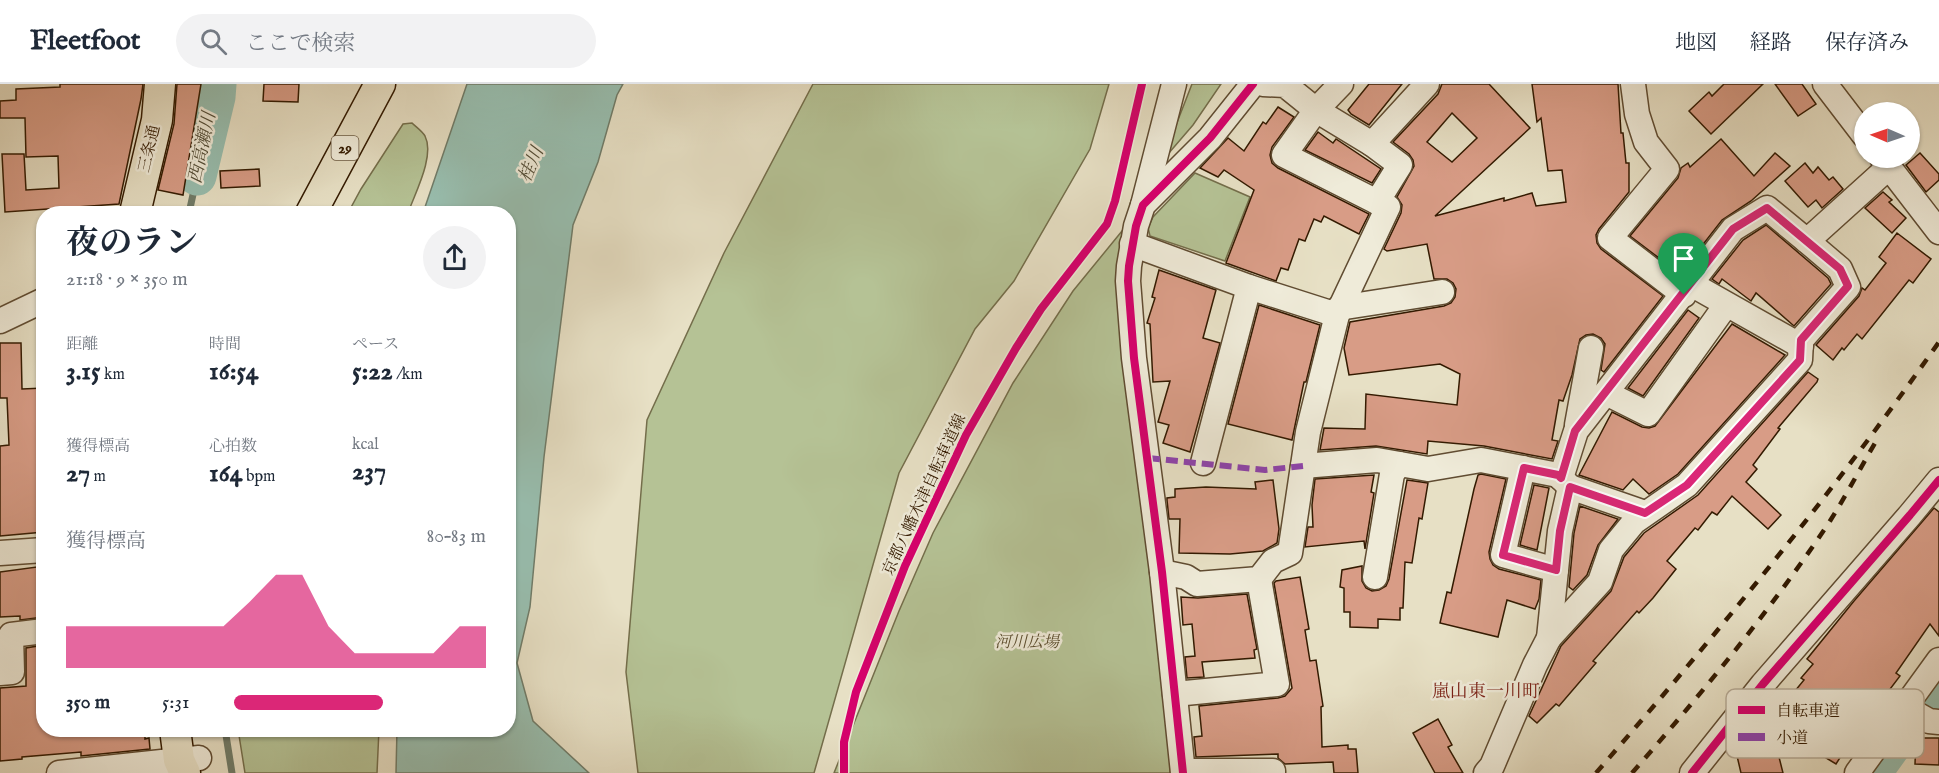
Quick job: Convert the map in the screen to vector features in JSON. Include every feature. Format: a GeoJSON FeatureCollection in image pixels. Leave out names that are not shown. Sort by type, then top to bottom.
{"type":"FeatureCollection","features":[{"type":"Feature","properties":{"kind":"main road","name":"三条通"},"geometry":{"type":"LineString","coordinates":[[137,206],[157,120],[160,84]]}},
{"type":"Feature","properties":{"kind":"main road","name":"29"},"geometry":{"type":"LineString","coordinates":[[315,206],[380,84]]}},
{"type":"Feature","properties":{"kind":"main road"},"geometry":{"type":"LineString","coordinates":[[180,737],[192,759]]}},
{"type":"Feature","properties":{"kind":"street"},"geometry":{"type":"LineString","coordinates":[[1174,84],[1132,244],[1128,281],[1134,358],[1162,572],[1183,772],[1273,771],[1273,773]]}},
{"type":"Feature","properties":{"kind":"street"},"geometry":{"type":"LineString","coordinates":[[1143,205],[1210,138],[1253,84]]}},
{"type":"Feature","properties":{"kind":"street"},"geometry":{"type":"LineString","coordinates":[[1263,84],[1285,85],[1316,110],[1372,144],[1400,165],[1377,202]]}},
{"type":"Feature","properties":{"kind":"street"},"geometry":{"type":"LineString","coordinates":[[1162,572],[1186,577],[1197,584],[1259,579],[1273,561],[1290,553],[1308,432],[1338,312],[1388,207],[1284,155],[1316,110],[1341,84]]}},
{"type":"Feature","properties":{"kind":"street"},"geometry":{"type":"LineString","coordinates":[[1372,144],[1427,84]]}},
{"type":"Feature","properties":{"kind":"street"},"geometry":{"type":"LineString","coordinates":[[1633,84],[1636,114],[1646,142],[1667,169],[1610,238],[1688,289],[1726,305],[1801,346]]}},
{"type":"Feature","properties":{"kind":"street"},"geometry":{"type":"LineString","coordinates":[[1825,84],[1854,122]]}},
{"type":"Feature","properties":{"kind":"street"},"geometry":{"type":"LineString","coordinates":[[1807,241],[1879,168]]}},
{"type":"Feature","properties":{"kind":"street"},"geometry":{"type":"LineString","coordinates":[[1890,168],[1939,232]]}},
{"type":"Feature","properties":{"kind":"street"},"geometry":{"type":"LineString","coordinates":[[1486,773],[1492,766],[1535,665],[1550,638],[1600,582],[1611,550],[1634,522],[1687,485],[1800,360],[1801,340],[1848,286],[1840,269],[1767,208],[1733,229],[1575,431]]}},
{"type":"Feature","properties":{"kind":"street"},"geometry":{"type":"LineString","coordinates":[[1132,244],[1249,287],[1338,312],[1442,292]]}},
{"type":"Feature","properties":{"kind":"street"},"geometry":{"type":"LineString","coordinates":[[1203,463],[1249,287]]}},
{"type":"Feature","properties":{"kind":"street"},"geometry":{"type":"LineString","coordinates":[[0,321],[36,304]]}},
{"type":"Feature","properties":{"kind":"street"},"geometry":{"type":"LineString","coordinates":[[1606,393],[1648,414],[1726,305]]}},
{"type":"Feature","properties":{"kind":"street"},"geometry":{"type":"LineString","coordinates":[[1550,638],[1565,483],[1592,348]]}},
{"type":"Feature","properties":{"kind":"street"},"geometry":{"type":"LineString","coordinates":[[1303,466],[1377,460],[1428,469],[1481,460],[1558,475],[1565,483],[1645,513]]}},
{"type":"Feature","properties":{"kind":"street"},"geometry":{"type":"LineString","coordinates":[[1375,577],[1392,474],[1399,464]]}},
{"type":"Feature","properties":{"kind":"street"},"geometry":{"type":"LineString","coordinates":[[1524,468],[1503,555],[1556,570]]}},
{"type":"Feature","properties":{"kind":"street"},"geometry":{"type":"LineString","coordinates":[[1759,689],[1939,480]]}},
{"type":"Feature","properties":{"kind":"street"},"geometry":{"type":"LineString","coordinates":[[0,553],[36,551]]}},
{"type":"Feature","properties":{"kind":"street"},"geometry":{"type":"LineString","coordinates":[[1175,694],[1277,684],[1259,579]]}},
{"type":"Feature","properties":{"kind":"street"},"geometry":{"type":"LineString","coordinates":[[0,673],[12,672],[11,635],[36,632]]}},
{"type":"Feature","properties":{"kind":"street"},"geometry":{"type":"LineString","coordinates":[[1924,706],[1939,660]]}},
{"type":"Feature","properties":{"kind":"street"},"geometry":{"type":"LineString","coordinates":[[1692,773],[1726,730]]}},
{"type":"Feature","properties":{"kind":"street"},"geometry":{"type":"LineString","coordinates":[[1857,773],[1874,758]]}},
{"type":"Feature","properties":{"kind":"street"},"geometry":{"type":"LineString","coordinates":[[59,773],[192,759]]}},
{"type":"Feature","properties":{"kind":"green space"},"geometry":{"type":"Polygon","coordinates":[[[813,84],[1109,84],[1090,149],[1014,281],[975,329],[899,473],[814,773],[638,773],[626,672],[647,420],[724,253],[813,84]]]}},
{"type":"Feature","properties":{"kind":"green space"},"geometry":{"type":"Polygon","coordinates":[[[1192,84],[1221,84],[1193,125],[1162,161],[1192,84]]]}},
{"type":"Feature","properties":{"kind":"green space"},"geometry":{"type":"Polygon","coordinates":[[[412,123],[421,131],[425,136],[428,154],[411,206],[352,206],[361,189],[403,124],[412,123]]]}},
{"type":"Feature","properties":{"kind":"green space"},"geometry":{"type":"Polygon","coordinates":[[[1195,173],[1250,197],[1225,261],[1150,236],[1148,228],[1153,217],[1195,173]]]}},
{"type":"Feature","properties":{"kind":"green space","name":"河川広場"},"geometry":{"type":"Polygon","coordinates":[[[1122,231],[1120,270],[1172,773],[834,773],[933,533],[1013,383],[1073,291],[1122,231]]]}},
{"type":"Feature","properties":{"kind":"green space"},"geometry":{"type":"Polygon","coordinates":[[[239,737],[379,737],[377,773],[245,773],[239,737]]]}},
{"type":"Feature","properties":{"kind":"water","name":"桂川"},"geometry":{"type":"Polygon","coordinates":[[[467,84],[623,84],[617,95],[598,162],[573,225],[544,457],[530,607],[517,663],[533,721],[589,773],[396,773],[397,737],[516,737],[516,206],[425,206],[467,84]]]}},
{"type":"Feature","properties":{"kind":"building"},"geometry":{"type":"Polygon","coordinates":[[[60,84],[143,84],[119,204],[36,206],[36,210],[5,212],[2,154],[24,154],[26,190],[59,188],[58,156],[26,157],[25,118],[0,118],[0,101],[16,100],[16,89],[60,87],[60,84]]]}},
{"type":"Feature","properties":{"kind":"building"},"geometry":{"type":"Polygon","coordinates":[[[177,84],[201,84],[183,195],[158,190],[174,124],[177,84]]]}},
{"type":"Feature","properties":{"kind":"building"},"geometry":{"type":"Polygon","coordinates":[[[264,84],[299,84],[298,102],[263,101],[264,84]]]}},
{"type":"Feature","properties":{"kind":"building"},"geometry":{"type":"Polygon","coordinates":[[[1369,84],[1402,84],[1369,125],[1348,110],[1369,84]]]}},
{"type":"Feature","properties":{"kind":"building"},"geometry":{"type":"Polygon","coordinates":[[[1442,84],[1489,84],[1530,128],[1435,216],[1532,193],[1536,206],[1566,202],[1562,170],[1548,171],[1541,118],[1537,122],[1532,84],[1618,84],[1621,133],[1623,133],[1626,163],[1629,163],[1629,192],[1599,229],[1596,235],[1597,243],[1601,249],[1663,296],[1604,372],[1601,370],[1605,344],[1601,338],[1593,334],[1580,339],[1572,375],[1563,401],[1559,400],[1552,440],[1558,441],[1552,459],[1484,446],[1428,441],[1427,454],[1376,446],[1320,450],[1324,428],[1365,429],[1366,394],[1457,405],[1460,374],[1440,364],[1349,375],[1344,348],[1350,322],[1444,306],[1451,303],[1455,297],[1456,289],[1453,283],[1447,279],[1434,279],[1427,244],[1387,251],[1384,249],[1401,213],[1402,205],[1397,197],[1414,166],[1409,154],[1393,142],[1438,94],[1442,84]],[[1452,113],[1427,142],[1452,162],[1477,138],[1452,113]]]}},
{"type":"Feature","properties":{"kind":"building"},"geometry":{"type":"Polygon","coordinates":[[[1724,84],[1763,84],[1711,134],[1689,111],[1709,92],[1712,96],[1724,84]]]}},
{"type":"Feature","properties":{"kind":"building"},"geometry":{"type":"Polygon","coordinates":[[[1775,84],[1802,84],[1816,104],[1798,116],[1775,84]]]}},
{"type":"Feature","properties":{"kind":"building"},"geometry":{"type":"Polygon","coordinates":[[[1278,107],[1294,117],[1272,147],[1270,155],[1272,163],[1369,214],[1359,234],[1324,216],[1321,222],[1314,219],[1305,241],[1299,239],[1288,270],[1281,268],[1276,281],[1226,263],[1254,190],[1224,170],[1218,177],[1200,168],[1228,138],[1244,151],[1263,122],[1266,124],[1278,107]]]}},
{"type":"Feature","properties":{"kind":"building"},"geometry":{"type":"Polygon","coordinates":[[[1318,132],[1333,143],[1336,139],[1381,169],[1372,183],[1305,150],[1318,132]]]}},
{"type":"Feature","properties":{"kind":"building"},"geometry":{"type":"Polygon","coordinates":[[[1721,139],[1754,176],[1775,153],[1790,166],[1751,201],[1722,220],[1680,274],[1630,236],[1678,178],[1681,168],[1688,163],[1690,167],[1721,139]]]}},
{"type":"Feature","properties":{"kind":"building"},"geometry":{"type":"Polygon","coordinates":[[[1920,153],[1939,174],[1939,180],[1926,192],[1908,168],[1920,168],[1920,153]]]}},
{"type":"Feature","properties":{"kind":"building"},"geometry":{"type":"Polygon","coordinates":[[[1805,163],[1813,173],[1818,167],[1829,180],[1833,177],[1843,189],[1822,208],[1816,200],[1808,207],[1785,181],[1805,163]]]}},
{"type":"Feature","properties":{"kind":"building"},"geometry":{"type":"Polygon","coordinates":[[[259,169],[260,186],[221,188],[220,171],[259,169]]]}},
{"type":"Feature","properties":{"kind":"building"},"geometry":{"type":"Polygon","coordinates":[[[1883,192],[1892,200],[1889,202],[1906,218],[1892,233],[1865,208],[1883,192]]]}},
{"type":"Feature","properties":{"kind":"building"},"geometry":{"type":"Polygon","coordinates":[[[1766,225],[1828,278],[1831,284],[1794,326],[1756,293],[1751,301],[1722,279],[1719,284],[1712,279],[1743,240],[1766,225]]]}},
{"type":"Feature","properties":{"kind":"building"},"geometry":{"type":"Polygon","coordinates":[[[1897,233],[1931,259],[1913,283],[1909,280],[1862,339],[1857,334],[1833,360],[1816,345],[1859,296],[1862,288],[1865,290],[1886,263],[1879,257],[1897,233]]]}},
{"type":"Feature","properties":{"kind":"building"},"geometry":{"type":"Polygon","coordinates":[[[1159,270],[1216,290],[1203,338],[1220,343],[1190,452],[1163,443],[1169,425],[1158,422],[1170,381],[1153,382],[1150,324],[1147,323],[1155,298],[1152,297],[1159,270]]]}},
{"type":"Feature","properties":{"kind":"building"},"geometry":{"type":"Polygon","coordinates":[[[1259,305],[1320,325],[1306,382],[1304,382],[1292,440],[1228,424],[1259,305]]]}},
{"type":"Feature","properties":{"kind":"building"},"geometry":{"type":"Polygon","coordinates":[[[1688,310],[1699,318],[1643,396],[1628,388],[1688,310]]]}},
{"type":"Feature","properties":{"kind":"building"},"geometry":{"type":"Polygon","coordinates":[[[1732,324],[1785,355],[1678,474],[1649,494],[1633,479],[1623,490],[1579,475],[1612,412],[1642,427],[1655,426],[1732,324]]]}},
{"type":"Feature","properties":{"kind":"building"},"geometry":{"type":"Polygon","coordinates":[[[0,343],[21,343],[22,389],[36,388],[36,533],[0,536],[0,446],[9,445],[7,398],[0,398],[0,343]]]}},
{"type":"Feature","properties":{"kind":"building"},"geometry":{"type":"Polygon","coordinates":[[[1808,372],[1818,379],[1817,382],[1778,428],[1780,429],[1753,465],[1757,469],[1746,482],[1781,515],[1768,529],[1732,496],[1717,515],[1712,512],[1698,530],[1695,528],[1667,561],[1676,569],[1653,598],[1639,613],[1637,611],[1593,661],[1596,663],[1559,706],[1556,704],[1537,723],[1529,716],[1561,646],[1611,591],[1624,557],[1644,533],[1698,495],[1808,372]]]}},
{"type":"Feature","properties":{"kind":"building"},"geometry":{"type":"Polygon","coordinates":[[[1374,475],[1371,492],[1374,493],[1365,549],[1364,541],[1305,547],[1308,527],[1313,527],[1312,505],[1315,479],[1374,475]]]}},
{"type":"Feature","properties":{"kind":"building"},"geometry":{"type":"Polygon","coordinates":[[[1478,475],[1506,479],[1489,552],[1493,565],[1499,569],[1541,580],[1539,599],[1535,609],[1507,600],[1498,637],[1440,623],[1447,592],[1451,593],[1474,489],[1478,475]]]}},
{"type":"Feature","properties":{"kind":"building"},"geometry":{"type":"Polygon","coordinates":[[[1273,480],[1279,529],[1277,543],[1263,551],[1230,554],[1179,553],[1180,519],[1169,519],[1167,500],[1167,498],[1175,497],[1175,489],[1206,487],[1256,489],[1255,482],[1273,480]]]}},
{"type":"Feature","properties":{"kind":"building"},"geometry":{"type":"Polygon","coordinates":[[[1407,480],[1428,483],[1422,519],[1419,518],[1412,563],[1405,562],[1403,608],[1400,608],[1400,620],[1378,619],[1378,628],[1350,627],[1350,612],[1344,612],[1344,588],[1340,587],[1342,570],[1362,566],[1362,581],[1366,588],[1372,591],[1386,586],[1407,480]]]}},
{"type":"Feature","properties":{"kind":"building"},"geometry":{"type":"Polygon","coordinates":[[[1534,485],[1549,488],[1537,550],[1520,545],[1534,485]]]}},
{"type":"Feature","properties":{"kind":"building"},"geometry":{"type":"Polygon","coordinates":[[[1580,506],[1618,519],[1598,545],[1587,575],[1573,590],[1569,587],[1574,533],[1580,506]]]}},
{"type":"Feature","properties":{"kind":"building"},"geometry":{"type":"Polygon","coordinates":[[[1934,508],[1939,512],[1939,636],[1930,624],[1896,673],[1900,676],[1890,689],[1797,689],[1804,680],[1801,678],[1813,664],[1807,659],[1934,508]]]}},
{"type":"Feature","properties":{"kind":"building"},"geometry":{"type":"Polygon","coordinates":[[[36,567],[36,618],[20,620],[20,616],[0,617],[0,572],[36,567]]]}},
{"type":"Feature","properties":{"kind":"building"},"geometry":{"type":"Polygon","coordinates":[[[1300,577],[1309,629],[1305,630],[1310,661],[1316,660],[1323,706],[1321,707],[1322,747],[1348,745],[1348,749],[1356,749],[1358,773],[1334,773],[1333,762],[1285,764],[1278,758],[1278,754],[1196,757],[1194,737],[1202,736],[1199,706],[1278,698],[1285,696],[1292,688],[1274,583],[1300,577]]]}},
{"type":"Feature","properties":{"kind":"building"},"geometry":{"type":"Polygon","coordinates":[[[1247,594],[1257,649],[1254,650],[1255,658],[1202,662],[1204,677],[1187,678],[1185,657],[1195,656],[1192,624],[1183,625],[1181,597],[1247,594]]]}},
{"type":"Feature","properties":{"kind":"building"},"geometry":{"type":"Polygon","coordinates":[[[36,646],[36,737],[145,737],[145,739],[149,738],[150,749],[81,756],[81,752],[0,761],[0,688],[26,686],[26,648],[36,646]]]}},
{"type":"Feature","properties":{"kind":"building"},"geometry":{"type":"Polygon","coordinates":[[[1438,719],[1452,745],[1448,747],[1463,773],[1435,773],[1413,733],[1438,719]]]}},
{"type":"Feature","properties":{"kind":"building"},"geometry":{"type":"Polygon","coordinates":[[[1924,738],[1939,738],[1939,765],[1915,764],[1915,758],[1924,758],[1924,738]]]}},
{"type":"Feature","properties":{"kind":"building"},"geometry":{"type":"Polygon","coordinates":[[[1738,758],[1779,758],[1783,773],[1741,773],[1738,758]]]}},
{"type":"Feature","properties":{"kind":"building"},"geometry":{"type":"Polygon","coordinates":[[[1826,758],[1840,758],[1836,764],[1826,758]]]}},
{"type":"Feature","properties":{"kind":"waterway","name":"西高瀬川"},"geometry":{"type":"LineString","coordinates":[[197,176],[217,84]]}},
{"type":"Feature","properties":{"kind":"waterway","name":"西高瀬川"},"geometry":{"type":"LineString","coordinates":[[191,206],[197,176]]}},
{"type":"Feature","properties":{"kind":"waterway"},"geometry":{"type":"LineString","coordinates":[[1924,701],[1939,680]]}},
{"type":"Feature","properties":{"kind":"waterway","name":"西高瀬川"},"geometry":{"type":"LineString","coordinates":[[226,737],[232,773]]}},
{"type":"Feature","properties":{"kind":"waterway"},"geometry":{"type":"LineString","coordinates":[[1872,773],[1883,758]]}},
{"type":"Feature","properties":{"kind":"railway"},"geometry":{"type":"LineString","coordinates":[[1596,773],[1686,668],[1816,508],[1939,342]]}},
{"type":"Feature","properties":{"kind":"railway"},"geometry":{"type":"LineString","coordinates":[[1632,773],[1710,682],[1784,587],[1830,521],[1878,438]]}},
{"type":"Feature","properties":{"kind":"marked path"},"geometry":{"type":"LineString","coordinates":[[1148,458],[1265,470],[1303,466]]}},
{"type":"Feature","properties":{"kind":"cycle path","name":"京都八幡木津自転車道線"},"geometry":{"type":"LineString","coordinates":[[844,773],[844,742],[856,692],[905,566],[966,435],[1016,348],[1041,309],[1107,224],[1115,201],[1142,84]]}},
{"type":"Feature","properties":{"kind":"cycle path"},"geometry":{"type":"LineString","coordinates":[[1183,773],[1162,572],[1134,358],[1128,281],[1129,266],[1136,226],[1143,205],[1210,138],[1253,84]]}},
{"type":"Feature","properties":{"kind":"cycle path"},"geometry":{"type":"LineString","coordinates":[[1759,689],[1939,480]]}},
{"type":"Feature","properties":{"kind":"cycle path"},"geometry":{"type":"LineString","coordinates":[[1692,773],[1726,730]]}},
{"type":"Feature","properties":{"kind":"district","name":"嵐山東一川町"},"geometry":{"type":"Point","coordinates":[1486,692]}},
{"type":"Feature","properties":{"kind":"route"},"geometry":{"type":"LineString","coordinates":[[1767,208],[1840,269],[1848,286],[1801,340],[1800,360],[1687,485],[1645,513],[1570,487],[1560,531],[1556,570],[1503,555],[1524,468],[1558,475],[1561,478],[1575,431],[1684,295],[1733,229],[1767,208]]}}]}
